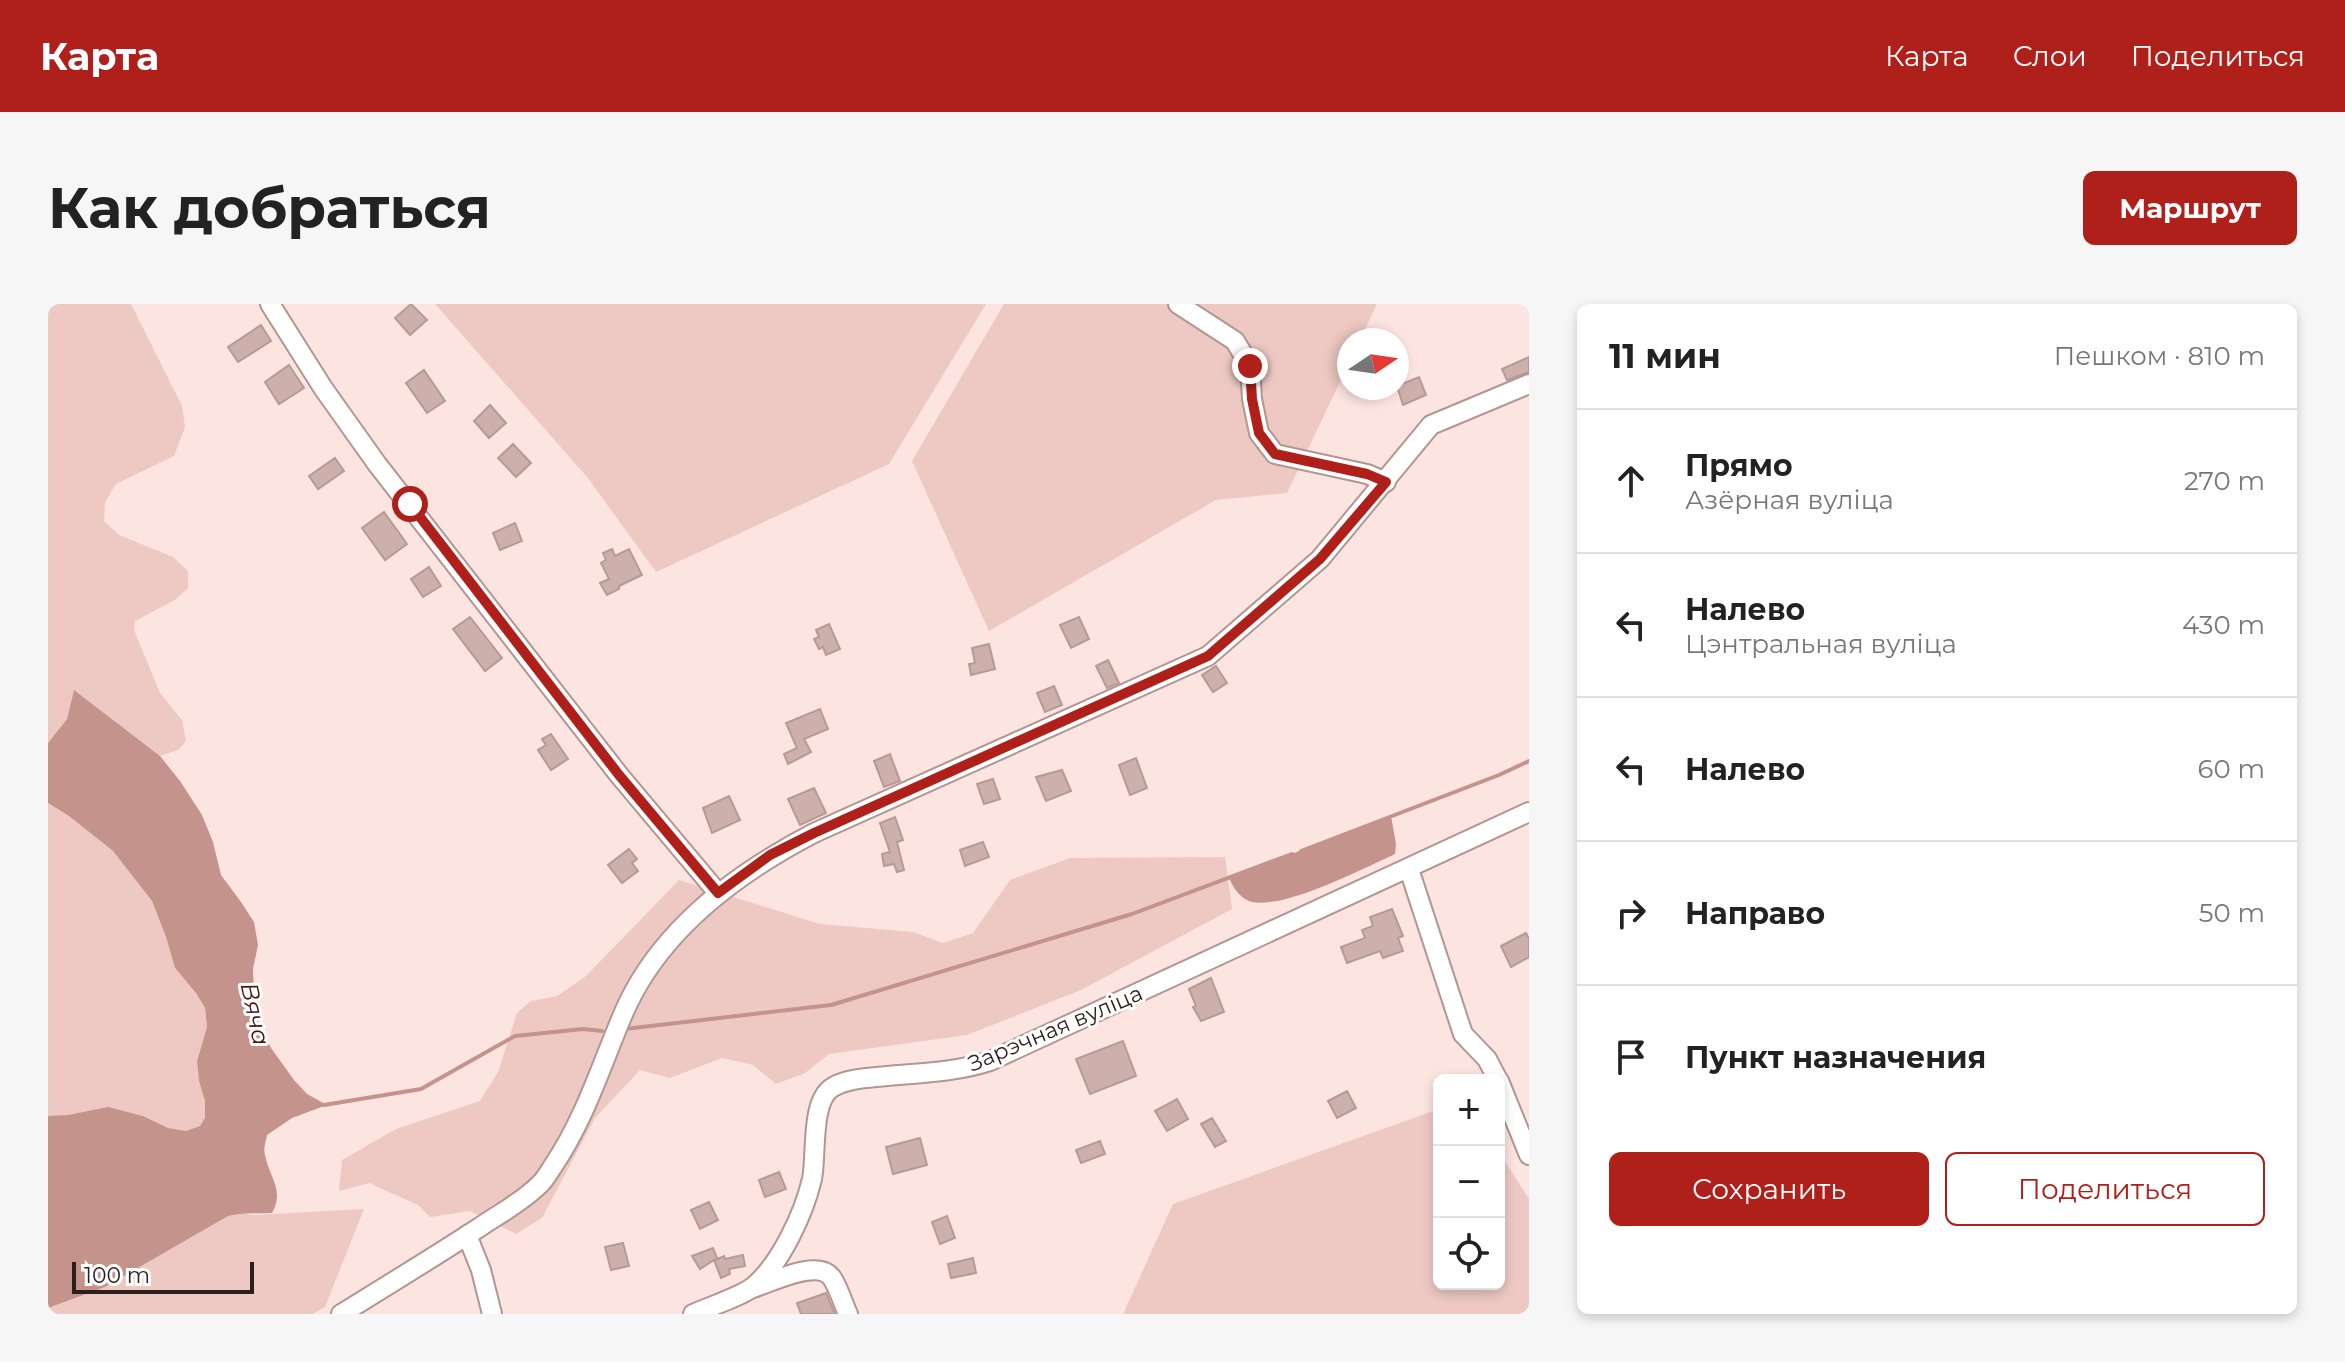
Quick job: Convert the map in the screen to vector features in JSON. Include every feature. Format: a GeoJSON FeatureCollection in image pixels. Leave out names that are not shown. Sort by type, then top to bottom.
{"type":"FeatureCollection","features":[{"type":"Feature","properties":{"kind":"street"},"geometry":{"type":"LineString","coordinates":[[270,304],[323,388],[377,464],[619,775],[718,893]]}},
{"type":"Feature","properties":{"kind":"street"},"geometry":{"type":"LineString","coordinates":[[1178,304],[1235,341],[1250,366],[1252,399],[1259,433],[1275,454],[1367,474],[1386,482]]}},
{"type":"Feature","properties":{"kind":"street"},"geometry":{"type":"LineString","coordinates":[[341,1314],[540,1185],[578,1121],[626,1008],[641,982],[670,941],[718,893],[770,855],[814,833],[1208,656],[1320,559],[1431,425],[1529,384]]}},
{"type":"Feature","properties":{"kind":"street","name":"Зарэчная вуліца"},"geometry":{"type":"LineString","coordinates":[[693,1314],[753,1288],[778,1256],[804,1205],[814,1165],[820,1105],[824,1094],[832,1087],[857,1079],[965,1068],[990,1061],[1529,812]]}},
{"type":"Feature","properties":{"kind":"street"},"geometry":{"type":"LineString","coordinates":[[1409,869],[1463,1034],[1487,1059],[1495,1074]]}},
{"type":"Feature","properties":{"kind":"street"},"geometry":{"type":"LineString","coordinates":[[1505,1096],[1529,1155]]}},
{"type":"Feature","properties":{"kind":"street"},"geometry":{"type":"LineString","coordinates":[[467,1235],[481,1270],[492,1314]]}},
{"type":"Feature","properties":{"kind":"street"},"geometry":{"type":"LineString","coordinates":[[753,1288],[803,1271],[825,1271],[832,1278],[848,1314]]}},
{"type":"Feature","properties":{"kind":"shaded area"},"geometry":{"type":"Polygon","coordinates":[[[48,304],[131,304],[182,406],[185,427],[174,456],[116,484],[105,502],[104,521],[119,535],[173,557],[188,571],[188,588],[175,600],[135,621],[134,630],[160,693],[182,720],[186,741],[178,750],[160,756],[74,690],[67,719],[48,743],[48,304]]]}},
{"type":"Feature","properties":{"kind":"shaded area"},"geometry":{"type":"Polygon","coordinates":[[[435,304],[986,304],[889,464],[656,572],[587,477],[435,304]]]}},
{"type":"Feature","properties":{"kind":"shaded area"},"geometry":{"type":"Polygon","coordinates":[[[1004,304],[1377,304],[1366,328],[1337,328],[1337,388],[1287,493],[1216,500],[989,631],[912,461],[1004,304]]]}},
{"type":"Feature","properties":{"kind":"shaded area"},"geometry":{"type":"Polygon","coordinates":[[[48,803],[113,851],[152,901],[175,968],[205,1008],[207,1027],[197,1061],[205,1101],[205,1118],[200,1126],[186,1131],[168,1128],[143,1116],[48,1116],[48,803]]]}},
{"type":"Feature","properties":{"kind":"shaded area"},"geometry":{"type":"Polygon","coordinates":[[[1225,857],[1232,909],[1081,990],[967,1035],[829,1054],[805,1073],[776,1084],[753,1065],[722,1058],[670,1078],[640,1070],[595,1118],[542,1218],[516,1234],[470,1211],[430,1217],[418,1205],[369,1183],[339,1191],[342,1160],[396,1129],[480,1101],[498,1072],[517,1013],[531,1001],[557,996],[586,976],[679,880],[820,924],[913,932],[943,943],[973,933],[1010,880],[1070,858],[1225,857]]]}},
{"type":"Feature","properties":{"kind":"shaded area"},"geometry":{"type":"Polygon","coordinates":[[[1433,1111],[1433,1290],[1505,1290],[1505,1161],[1529,1199],[1529,1314],[1123,1314],[1173,1204],[1433,1111]]]}},
{"type":"Feature","properties":{"kind":"shaded area"},"geometry":{"type":"Polygon","coordinates":[[[364,1209],[325,1307],[313,1314],[48,1314],[48,1308],[105,1287],[240,1212],[253,1215],[364,1209]]]}},
{"type":"Feature","properties":{"kind":"water","name":"Вяча"},"geometry":{"type":"Polygon","coordinates":[[[74,690],[160,756],[202,815],[221,875],[254,922],[258,945],[253,969],[254,998],[259,1024],[271,1048],[294,1080],[307,1094],[327,1105],[292,1118],[267,1135],[264,1152],[277,1190],[272,1213],[228,1216],[105,1287],[48,1308],[48,1116],[108,1107],[143,1116],[168,1128],[186,1131],[200,1126],[205,1118],[197,1061],[207,1027],[205,1008],[175,968],[152,901],[113,851],[48,803],[48,743],[67,719],[74,690]]]}},
{"type":"Feature","properties":{"kind":"water"},"geometry":{"type":"Polygon","coordinates":[[[1391,816],[1395,854],[1322,887],[1263,903],[1242,897],[1229,878],[1391,816]]]}},
{"type":"Feature","properties":{"kind":"building"},"geometry":{"type":"Polygon","coordinates":[[[411,304],[427,320],[410,335],[395,318],[411,304]]]}},
{"type":"Feature","properties":{"kind":"building"},"geometry":{"type":"Polygon","coordinates":[[[261,325],[271,341],[238,362],[228,347],[261,325]]]}},
{"type":"Feature","properties":{"kind":"building"},"geometry":{"type":"Polygon","coordinates":[[[1529,357],[1529,372],[1507,380],[1502,369],[1529,357]]]}},
{"type":"Feature","properties":{"kind":"building"},"geometry":{"type":"Polygon","coordinates":[[[289,365],[304,388],[279,404],[265,382],[289,365]]]}},
{"type":"Feature","properties":{"kind":"building"},"geometry":{"type":"Polygon","coordinates":[[[424,370],[445,401],[427,413],[406,383],[424,370]]]}},
{"type":"Feature","properties":{"kind":"building"},"geometry":{"type":"Polygon","coordinates":[[[1419,377],[1426,395],[1403,405],[1401,400],[1409,400],[1409,381],[1419,377]]]}},
{"type":"Feature","properties":{"kind":"building"},"geometry":{"type":"Polygon","coordinates":[[[490,405],[506,423],[489,438],[474,421],[490,405]]]}},
{"type":"Feature","properties":{"kind":"building"},"geometry":{"type":"Polygon","coordinates":[[[513,444],[531,463],[516,477],[498,458],[513,444]]]}},
{"type":"Feature","properties":{"kind":"building"},"geometry":{"type":"Polygon","coordinates":[[[335,458],[344,471],[318,489],[309,476],[335,458]]]}},
{"type":"Feature","properties":{"kind":"building"},"geometry":{"type":"Polygon","coordinates":[[[384,512],[407,544],[385,560],[362,528],[384,512]]]}},
{"type":"Feature","properties":{"kind":"building"},"geometry":{"type":"Polygon","coordinates":[[[515,523],[522,541],[500,550],[493,533],[515,523]]]}},
{"type":"Feature","properties":{"kind":"building"},"geometry":{"type":"Polygon","coordinates":[[[612,549],[615,556],[629,549],[642,575],[607,595],[600,583],[609,579],[601,563],[606,560],[603,553],[612,549]]]}},
{"type":"Feature","properties":{"kind":"building"},"geometry":{"type":"Polygon","coordinates":[[[429,567],[441,586],[423,597],[411,579],[429,567]]]}},
{"type":"Feature","properties":{"kind":"building"},"geometry":{"type":"Polygon","coordinates":[[[470,617],[502,658],[485,671],[453,629],[470,617]]]}},
{"type":"Feature","properties":{"kind":"building"},"geometry":{"type":"Polygon","coordinates":[[[1079,617],[1089,639],[1071,648],[1060,625],[1079,617]]]}},
{"type":"Feature","properties":{"kind":"building"},"geometry":{"type":"Polygon","coordinates":[[[829,624],[840,649],[826,655],[814,639],[819,637],[816,630],[829,624]]]}},
{"type":"Feature","properties":{"kind":"building"},"geometry":{"type":"Polygon","coordinates":[[[989,644],[995,669],[971,675],[969,664],[975,663],[972,648],[989,644]]]}},
{"type":"Feature","properties":{"kind":"building"},"geometry":{"type":"Polygon","coordinates":[[[1108,660],[1119,683],[1107,688],[1096,666],[1108,660]]]}},
{"type":"Feature","properties":{"kind":"building"},"geometry":{"type":"Polygon","coordinates":[[[1216,666],[1227,683],[1213,692],[1202,675],[1216,666]]]}},
{"type":"Feature","properties":{"kind":"building"},"geometry":{"type":"Polygon","coordinates":[[[1054,686],[1062,705],[1045,712],[1037,693],[1054,686]]]}},
{"type":"Feature","properties":{"kind":"building"},"geometry":{"type":"Polygon","coordinates":[[[820,709],[828,729],[804,739],[811,752],[788,764],[784,754],[797,748],[786,723],[820,709]]]}},
{"type":"Feature","properties":{"kind":"building"},"geometry":{"type":"Polygon","coordinates":[[[551,734],[568,759],[551,770],[538,750],[546,745],[542,739],[551,734]]]}},
{"type":"Feature","properties":{"kind":"building"},"geometry":{"type":"Polygon","coordinates":[[[890,754],[900,781],[884,787],[874,761],[890,754]]]}},
{"type":"Feature","properties":{"kind":"building"},"geometry":{"type":"Polygon","coordinates":[[[1136,758],[1147,788],[1130,795],[1119,765],[1136,758]]]}},
{"type":"Feature","properties":{"kind":"building"},"geometry":{"type":"Polygon","coordinates":[[[1062,770],[1071,791],[1046,801],[1036,777],[1062,770]]]}},
{"type":"Feature","properties":{"kind":"building"},"geometry":{"type":"Polygon","coordinates":[[[993,779],[1000,799],[984,804],[977,784],[993,779]]]}},
{"type":"Feature","properties":{"kind":"building"},"geometry":{"type":"Polygon","coordinates":[[[814,788],[826,813],[800,825],[788,799],[814,788]]]}},
{"type":"Feature","properties":{"kind":"building"},"geometry":{"type":"Polygon","coordinates":[[[729,796],[740,820],[712,833],[703,808],[729,796]]]}},
{"type":"Feature","properties":{"kind":"building"},"geometry":{"type":"Polygon","coordinates":[[[895,817],[903,840],[897,842],[904,870],[897,872],[894,864],[884,866],[882,854],[890,852],[880,823],[895,817]]]}},
{"type":"Feature","properties":{"kind":"building"},"geometry":{"type":"Polygon","coordinates":[[[983,842],[989,857],[965,866],[960,850],[983,842]]]}},
{"type":"Feature","properties":{"kind":"building"},"geometry":{"type":"Polygon","coordinates":[[[629,849],[637,859],[632,863],[638,871],[622,883],[608,865],[629,849]]]}},
{"type":"Feature","properties":{"kind":"building"},"geometry":{"type":"Polygon","coordinates":[[[1392,909],[1403,936],[1398,938],[1403,951],[1383,958],[1380,951],[1347,963],[1341,947],[1365,938],[1362,930],[1373,926],[1370,917],[1392,909]]]}},
{"type":"Feature","properties":{"kind":"building"},"geometry":{"type":"Polygon","coordinates":[[[1526,933],[1529,957],[1511,967],[1501,946],[1526,933]]]}},
{"type":"Feature","properties":{"kind":"building"},"geometry":{"type":"Polygon","coordinates":[[[1211,978],[1224,1012],[1201,1021],[1193,1007],[1196,1006],[1189,989],[1211,978]]]}},
{"type":"Feature","properties":{"kind":"building"},"geometry":{"type":"Polygon","coordinates":[[[1123,1041],[1136,1076],[1090,1094],[1076,1059],[1123,1041]]]}},
{"type":"Feature","properties":{"kind":"building"},"geometry":{"type":"Polygon","coordinates":[[[1347,1091],[1356,1108],[1337,1118],[1328,1101],[1347,1091]]]}},
{"type":"Feature","properties":{"kind":"building"},"geometry":{"type":"Polygon","coordinates":[[[1177,1099],[1188,1119],[1167,1131],[1155,1111],[1177,1099]]]}},
{"type":"Feature","properties":{"kind":"building"},"geometry":{"type":"Polygon","coordinates":[[[1212,1118],[1226,1141],[1215,1147],[1201,1124],[1212,1118]]]}},
{"type":"Feature","properties":{"kind":"building"},"geometry":{"type":"Polygon","coordinates":[[[920,1138],[927,1165],[893,1174],[886,1147],[920,1138]]]}},
{"type":"Feature","properties":{"kind":"building"},"geometry":{"type":"Polygon","coordinates":[[[1100,1141],[1105,1154],[1081,1163],[1076,1150],[1100,1141]]]}},
{"type":"Feature","properties":{"kind":"building"},"geometry":{"type":"Polygon","coordinates":[[[779,1172],[786,1189],[765,1197],[759,1180],[779,1172]]]}},
{"type":"Feature","properties":{"kind":"building"},"geometry":{"type":"Polygon","coordinates":[[[709,1202],[718,1220],[700,1229],[691,1210],[709,1202]]]}},
{"type":"Feature","properties":{"kind":"building"},"geometry":{"type":"Polygon","coordinates":[[[947,1216],[955,1238],[940,1244],[932,1222],[947,1216]]]}},
{"type":"Feature","properties":{"kind":"building"},"geometry":{"type":"Polygon","coordinates":[[[623,1243],[629,1266],[611,1270],[605,1247],[623,1243]]]}},
{"type":"Feature","properties":{"kind":"building"},"geometry":{"type":"Polygon","coordinates":[[[713,1248],[715,1260],[743,1255],[745,1266],[729,1269],[730,1274],[721,1278],[714,1260],[700,1269],[692,1256],[713,1248]]]}},
{"type":"Feature","properties":{"kind":"building"},"geometry":{"type":"Polygon","coordinates":[[[973,1258],[976,1273],[951,1278],[948,1264],[973,1258]]]}},
{"type":"Feature","properties":{"kind":"building"},"geometry":{"type":"Polygon","coordinates":[[[826,1293],[835,1314],[801,1314],[797,1303],[826,1293]]]}},
{"type":"Feature","properties":{"kind":"waterway"},"geometry":{"type":"LineString","coordinates":[[1301,851],[1529,761]]}},
{"type":"Feature","properties":{"kind":"waterway"},"geometry":{"type":"LineString","coordinates":[[625,1029],[831,1005],[1132,914],[1292,854]]}},
{"type":"Feature","properties":{"kind":"waterway"},"geometry":{"type":"LineString","coordinates":[[324,1105],[421,1089],[515,1036],[583,1029],[602,1031]]}},
{"type":"Feature","properties":{"kind":"route"},"geometry":{"type":"LineString","coordinates":[[410,504],[619,775],[718,893],[770,855],[814,833],[1208,656],[1320,559],[1386,482],[1367,474],[1275,454],[1259,433],[1252,399],[1250,366]]}}]}
